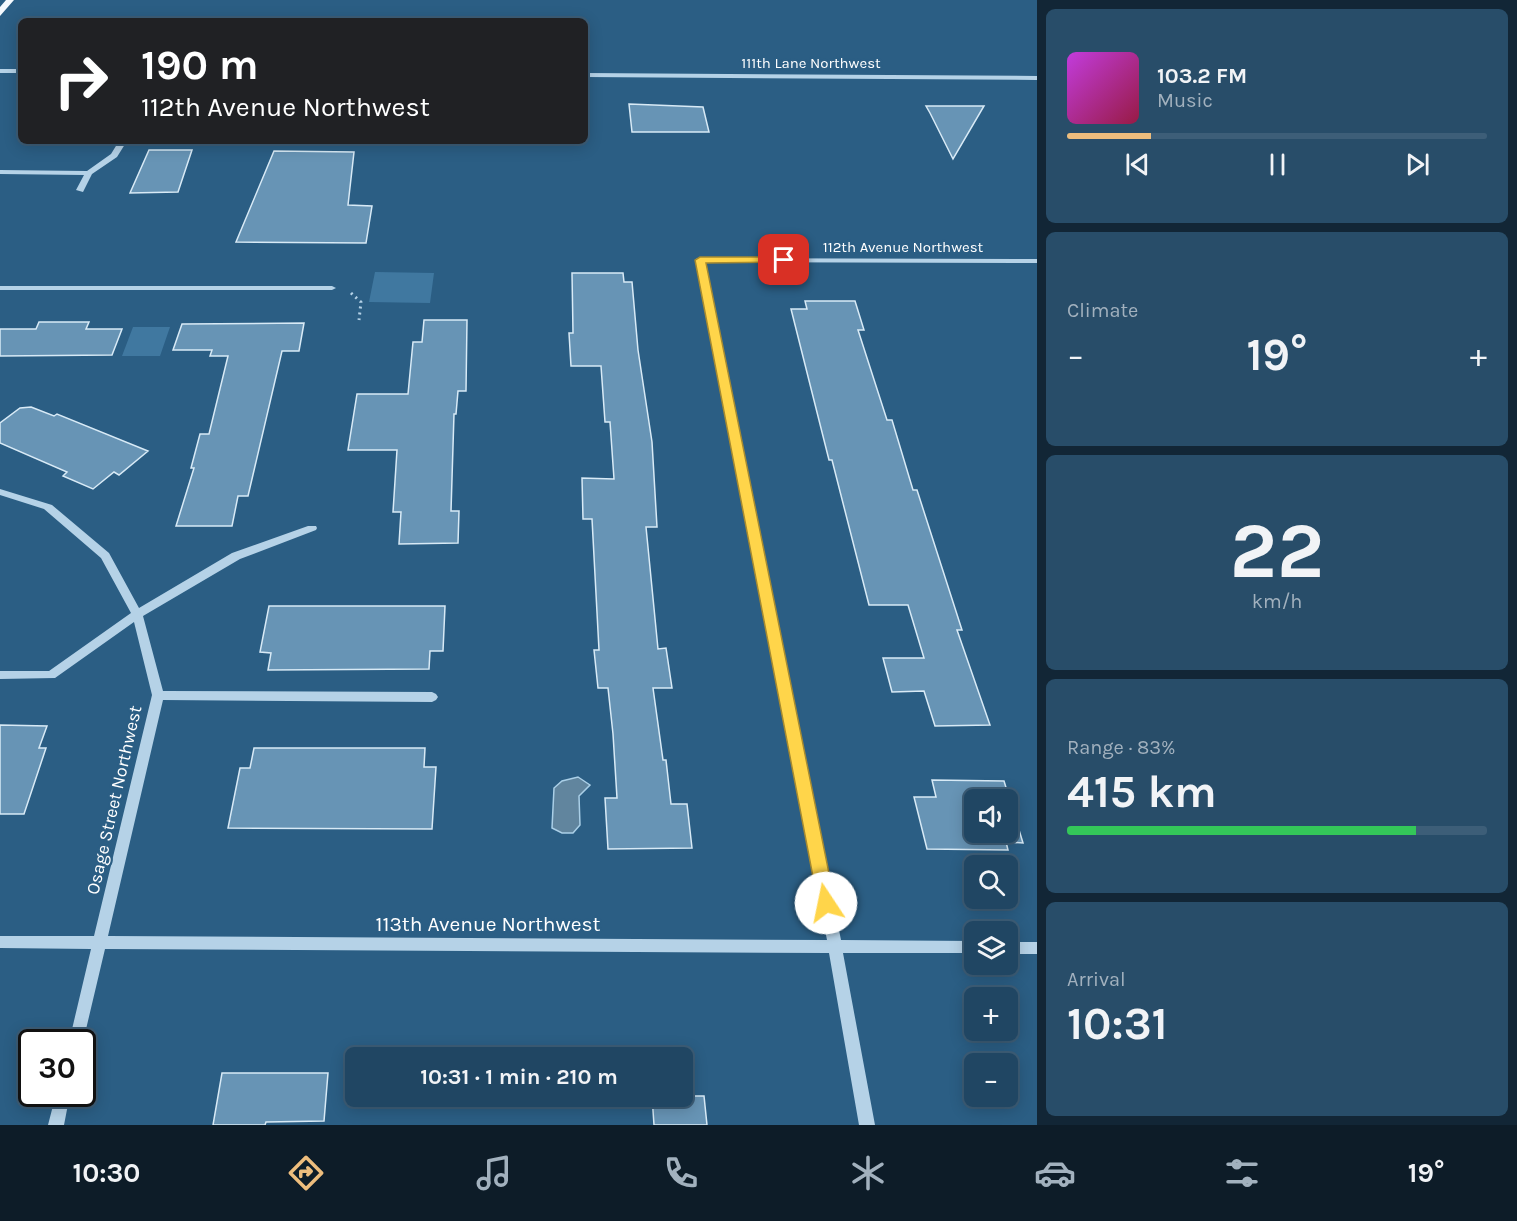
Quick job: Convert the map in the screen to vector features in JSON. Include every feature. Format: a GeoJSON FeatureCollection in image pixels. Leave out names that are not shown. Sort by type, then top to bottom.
{"type":"FeatureCollection","features":[{"type":"Feature","properties":{"kind":"main road"},"geometry":{"type":"LineString","coordinates":[[0,13],[10,0]]}},
{"type":"Feature","properties":{"kind":"street"},"geometry":{"type":"LineString","coordinates":[[0,71],[18,71]]}},
{"type":"Feature","properties":{"kind":"street","name":"111th Lane Northwest"},"geometry":{"type":"LineString","coordinates":[[588,75],[1037,78]]}},
{"type":"Feature","properties":{"kind":"street"},"geometry":{"type":"LineString","coordinates":[[80,190],[89,173],[114,155],[121,144]]}},
{"type":"Feature","properties":{"kind":"street"},"geometry":{"type":"LineString","coordinates":[[0,172],[89,173]]}},
{"type":"Feature","properties":{"kind":"street","name":"112th Avenue Northwest"},"geometry":{"type":"LineString","coordinates":[[835,946],[700,260],[1037,261]]}},
{"type":"Feature","properties":{"kind":"street"},"geometry":{"type":"LineString","coordinates":[[0,288],[332,288]]}},
{"type":"Feature","properties":{"kind":"street","name":"Osage Street Northwest"},"geometry":{"type":"LineString","coordinates":[[0,492],[48,507],[105,556],[137,614],[158,695],[79,1029]]}},
{"type":"Feature","properties":{"kind":"street"},"geometry":{"type":"LineString","coordinates":[[0,675],[51,675],[137,614],[236,556],[312,528]]}},
{"type":"Feature","properties":{"kind":"street"},"geometry":{"type":"LineString","coordinates":[[158,695],[432,697]]}},
{"type":"Feature","properties":{"kind":"street","name":"113th Avenue Northwest"},"geometry":{"type":"LineString","coordinates":[[0,942],[964,948]]}},
{"type":"Feature","properties":{"kind":"street"},"geometry":{"type":"LineString","coordinates":[[835,946],[867,1125]]}},
{"type":"Feature","properties":{"kind":"street"},"geometry":{"type":"LineString","coordinates":[[1018,948],[1037,948]]}},
{"type":"Feature","properties":{"kind":"street"},"geometry":{"type":"LineString","coordinates":[[56,1125],[60,1107]]}},
{"type":"Feature","properties":{"kind":"path"},"geometry":{"type":"LineString","coordinates":[[332,288],[353,293],[361,302],[359,320]]}},
{"type":"Feature","properties":{"kind":"shaded area"},"geometry":{"type":"Polygon","coordinates":[[[375,272],[434,273],[430,303],[369,302],[375,272]]]}},
{"type":"Feature","properties":{"kind":"shaded area"},"geometry":{"type":"Polygon","coordinates":[[[133,327],[170,327],[160,356],[122,356],[133,327]]]}},
{"type":"Feature","properties":{"kind":"shaded area"},"geometry":{"type":"Polygon","coordinates":[[[578,777],[590,785],[579,796],[580,825],[573,833],[562,833],[552,828],[554,788],[562,781],[578,777]]]}},
{"type":"Feature","properties":{"kind":"building"},"geometry":{"type":"Polygon","coordinates":[[[629,104],[703,107],[709,132],[632,132],[629,104]]]}},
{"type":"Feature","properties":{"kind":"building"},"geometry":{"type":"Polygon","coordinates":[[[926,106],[984,106],[953,159],[930,113],[926,106]]]}},
{"type":"Feature","properties":{"kind":"building"},"geometry":{"type":"Polygon","coordinates":[[[149,150],[192,150],[178,192],[130,193],[149,150]]]}},
{"type":"Feature","properties":{"kind":"building"},"geometry":{"type":"Polygon","coordinates":[[[274,151],[354,152],[348,205],[372,206],[366,243],[236,242],[274,151]]]}},
{"type":"Feature","properties":{"kind":"building"},"geometry":{"type":"Polygon","coordinates":[[[572,273],[623,273],[624,282],[632,282],[638,350],[652,442],[657,527],[646,527],[658,649],[666,648],[672,688],[653,688],[663,760],[666,760],[671,804],[687,804],[692,848],[608,849],[605,798],[617,798],[613,734],[608,688],[598,688],[594,650],[599,650],[592,519],[583,519],[582,478],[614,479],[610,422],[605,422],[601,366],[571,366],[569,333],[573,333],[572,273]]]}},
{"type":"Feature","properties":{"kind":"building"},"geometry":{"type":"Polygon","coordinates":[[[805,301],[855,301],[864,330],[858,330],[887,420],[892,420],[913,490],[917,490],[962,630],[957,630],[990,725],[935,726],[924,691],[892,692],[883,658],[924,658],[908,605],[869,605],[791,309],[807,309],[805,301]]]}},
{"type":"Feature","properties":{"kind":"building"},"geometry":{"type":"Polygon","coordinates":[[[424,320],[467,320],[466,391],[458,391],[456,414],[454,414],[451,511],[459,511],[458,543],[399,544],[401,512],[393,512],[397,450],[348,450],[357,394],[408,394],[413,342],[422,342],[424,320]]]}},
{"type":"Feature","properties":{"kind":"building"},"geometry":{"type":"Polygon","coordinates":[[[39,322],[89,322],[86,329],[122,329],[112,355],[0,356],[0,329],[36,329],[39,322]]]}},
{"type":"Feature","properties":{"kind":"building"},"geometry":{"type":"Polygon","coordinates":[[[304,323],[299,351],[282,351],[248,496],[238,496],[232,526],[176,526],[194,468],[191,468],[200,434],[209,434],[228,356],[210,356],[212,350],[173,350],[182,324],[304,323]]]}},
{"type":"Feature","properties":{"kind":"building"},"geometry":{"type":"Polygon","coordinates":[[[31,407],[54,416],[57,414],[148,451],[119,475],[114,472],[93,489],[63,476],[67,472],[0,443],[0,423],[20,408],[31,407]]]}},
{"type":"Feature","properties":{"kind":"building"},"geometry":{"type":"Polygon","coordinates":[[[269,606],[445,606],[443,651],[430,651],[429,669],[268,670],[271,653],[260,652],[269,606]]]}},
{"type":"Feature","properties":{"kind":"building"},"geometry":{"type":"Polygon","coordinates":[[[0,725],[47,726],[39,748],[46,748],[24,814],[0,814],[0,725]]]}},
{"type":"Feature","properties":{"kind":"building"},"geometry":{"type":"Polygon","coordinates":[[[254,748],[425,748],[424,767],[436,767],[432,829],[228,828],[240,768],[250,768],[254,748]]]}},
{"type":"Feature","properties":{"kind":"building"},"geometry":{"type":"Polygon","coordinates":[[[932,780],[1004,781],[1006,789],[964,789],[964,843],[1006,843],[1008,850],[927,849],[914,797],[936,797],[932,780]]]}},
{"type":"Feature","properties":{"kind":"building"},"geometry":{"type":"Polygon","coordinates":[[[1018,827],[1023,843],[1018,843],[1018,827]]]}},
{"type":"Feature","properties":{"kind":"building"},"geometry":{"type":"Polygon","coordinates":[[[222,1073],[328,1073],[324,1121],[266,1122],[265,1125],[213,1125],[222,1073]]]}},
{"type":"Feature","properties":{"kind":"building"},"geometry":{"type":"Polygon","coordinates":[[[693,1096],[704,1096],[707,1125],[654,1125],[653,1107],[693,1107],[693,1096]]]}},
{"type":"Feature","properties":{"kind":"route"},"geometry":{"type":"LineString","coordinates":[[784,260],[700,260],[826,903]]}}]}
